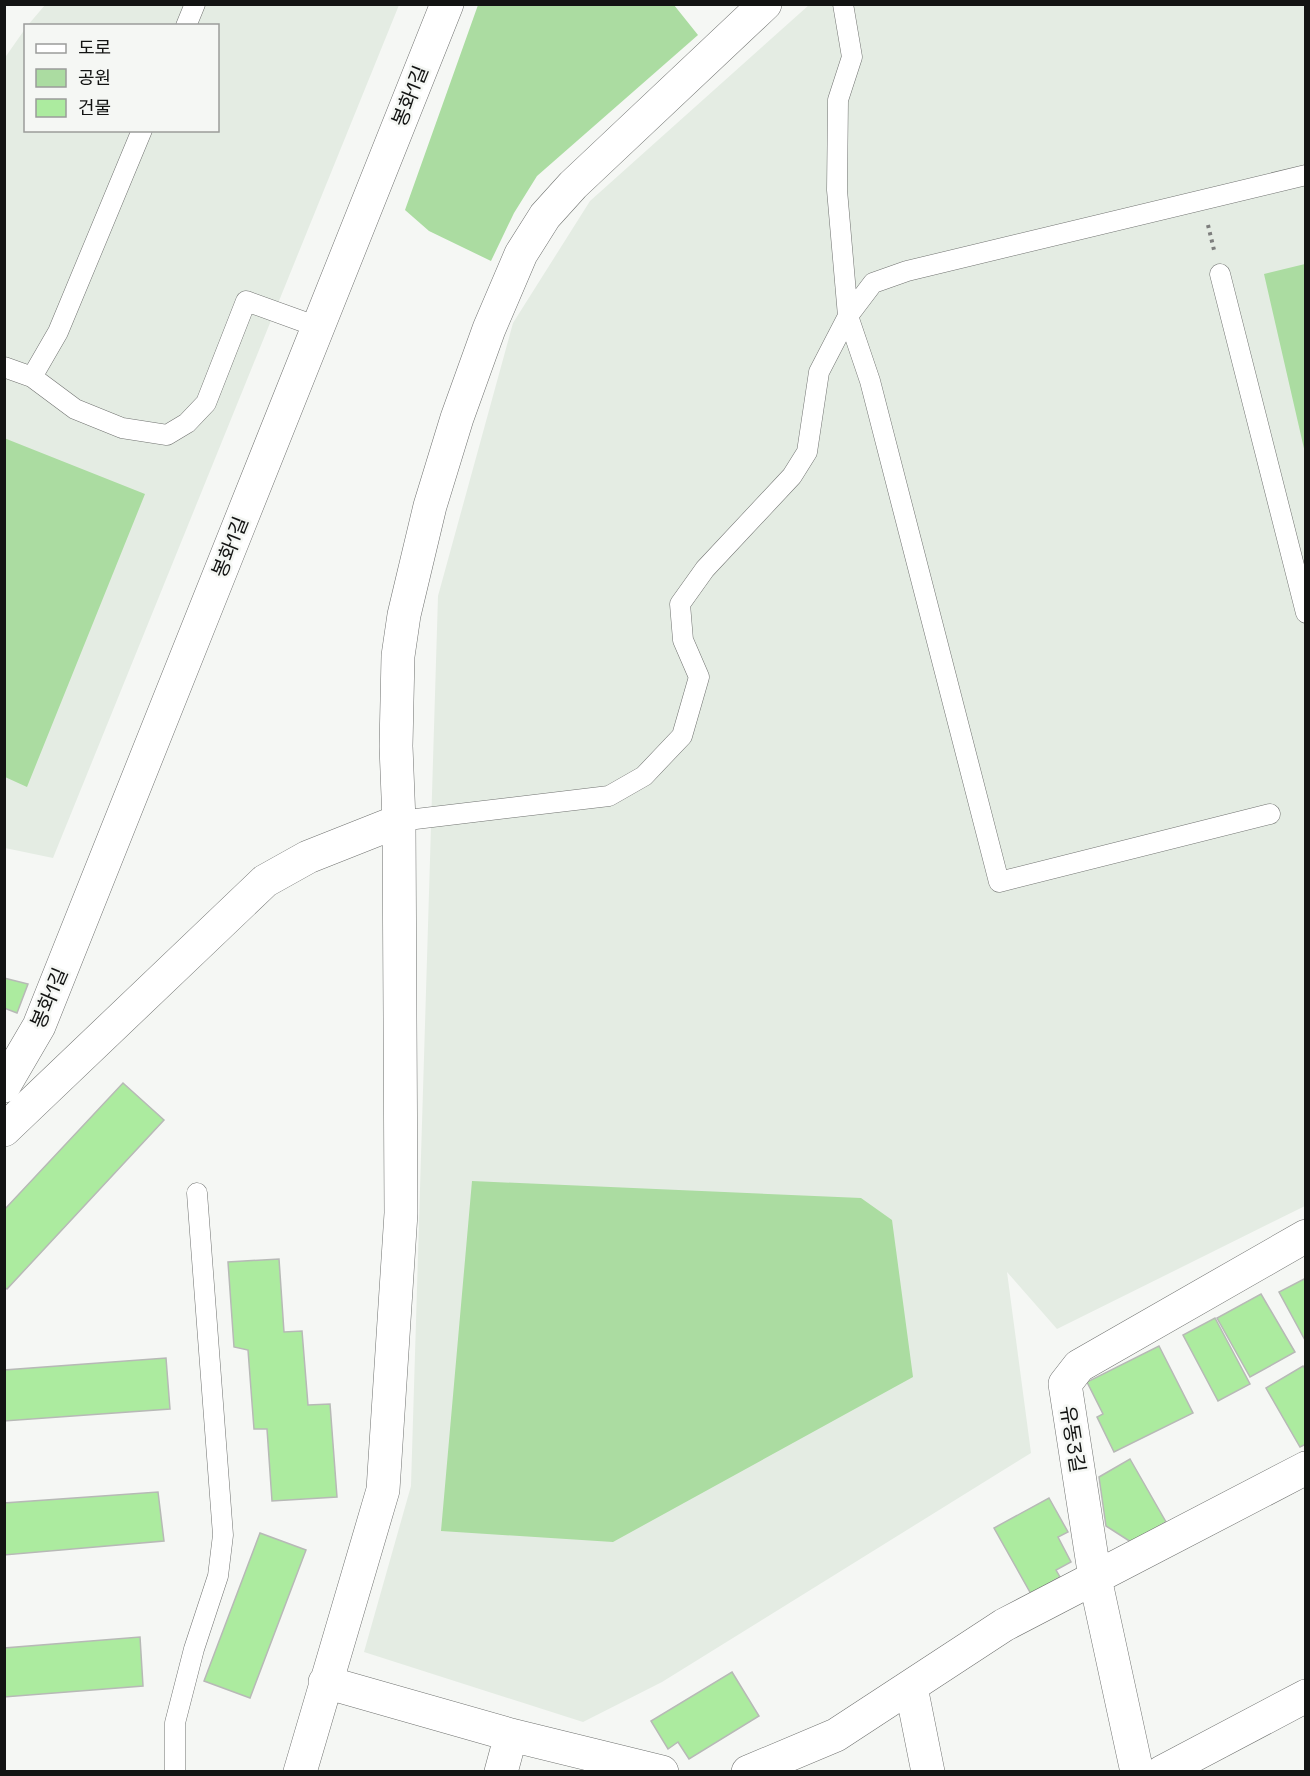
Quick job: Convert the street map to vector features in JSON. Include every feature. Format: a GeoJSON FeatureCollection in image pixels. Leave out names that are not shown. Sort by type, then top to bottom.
{"type":"FeatureCollection","features":[{"type":"Feature","properties":{"kind":"street","name":"봉화1길"},"geometry":{"type":"LineString","coordinates":[[4,1086],[39,1026],[447,4]]}},
{"type":"Feature","properties":{"kind":"street"},"geometry":{"type":"LineString","coordinates":[[300,1772],[383,1490],[401,1213],[399,821],[396,710],[398,656],[404,615],[430,506],[457,418],[489,329],[521,254],[545,216],[573,185],[765,4]]}},
{"type":"Feature","properties":{"kind":"street"},"geometry":{"type":"LineString","coordinates":[[4,1130],[265,881],[308,857],[399,821]]}},
{"type":"Feature","properties":{"kind":"street","name":"유동3길"},"geometry":{"type":"LineString","coordinates":[[1137,1772],[1095,1578],[1065,1384],[1079,1366],[1305,1236]]}},
{"type":"Feature","properties":{"kind":"street"},"geometry":{"type":"LineString","coordinates":[[748,1772],[836,1735],[1004,1626],[1305,1468]]}},
{"type":"Feature","properties":{"kind":"street"},"geometry":{"type":"LineString","coordinates":[[325,1682],[511,1735],[662,1772]]}},
{"type":"Feature","properties":{"kind":"street"},"geometry":{"type":"LineString","coordinates":[[910,1687],[928,1772]]}},
{"type":"Feature","properties":{"kind":"street"},"geometry":{"type":"LineString","coordinates":[[1162,1772],[1305,1696]]}},
{"type":"Feature","properties":{"kind":"street"},"geometry":{"type":"LineString","coordinates":[[501,1772],[511,1735]]}},
{"type":"Feature","properties":{"kind":"lane"},"geometry":{"type":"LineString","coordinates":[[187,24],[195,4]]}},
{"type":"Feature","properties":{"kind":"lane"},"geometry":{"type":"LineString","coordinates":[[843,4],[852,57],[838,100],[837,190],[848,316],[870,381],[999,882],[1270,814]]}},
{"type":"Feature","properties":{"kind":"lane"},"geometry":{"type":"LineString","coordinates":[[32,377],[58,332],[141,132]]}},
{"type":"Feature","properties":{"kind":"lane"},"geometry":{"type":"LineString","coordinates":[[399,821],[609,796],[644,776],[682,736],[699,677],[683,640],[680,604],[705,569],[792,476],[807,452],[819,372],[848,316],[873,283],[907,271],[1305,175]]}},
{"type":"Feature","properties":{"kind":"lane"},"geometry":{"type":"LineString","coordinates":[[1220,274],[1305,613]]}},
{"type":"Feature","properties":{"kind":"lane"},"geometry":{"type":"LineString","coordinates":[[4,367],[32,377],[75,409],[122,428],[167,435],[187,423],[206,403],[246,301],[318,327]]}},
{"type":"Feature","properties":{"kind":"lane"},"geometry":{"type":"LineString","coordinates":[[175,1772],[175,1724],[194,1649],[218,1576],[223,1535],[197,1193]]}},
{"type":"Feature","properties":{"kind":"path"},"geometry":{"type":"LineString","coordinates":[[1202,200],[1220,274]]}},
{"type":"Feature","properties":{"kind":"shaded area"},"geometry":{"type":"Polygon","coordinates":[[[45,5],[399,5],[53,858],[5,848],[4,59],[24,30],[24,132],[219,132],[219,24],[29,24],[45,5]]]}},
{"type":"Feature","properties":{"kind":"shaded area"},"geometry":{"type":"Polygon","coordinates":[[[809,5],[1305,5],[1305,1206],[1057,1329],[1007,1272],[1031,1453],[662,1682],[583,1722],[364,1652],[411,1486],[438,596],[513,323],[590,201],[809,5]]]}},
{"type":"Feature","properties":{"kind":"green space"},"geometry":{"type":"Polygon","coordinates":[[[478,5],[674,5],[698,35],[537,176],[514,213],[491,261],[429,231],[405,210],[478,5]]]}},
{"type":"Feature","properties":{"kind":"green space"},"geometry":{"type":"Polygon","coordinates":[[[1306,264],[1305,453],[1264,274],[1306,264]]]}},
{"type":"Feature","properties":{"kind":"green space"},"geometry":{"type":"Polygon","coordinates":[[[4,438],[145,494],[27,787],[5,777],[4,438]]]}},
{"type":"Feature","properties":{"kind":"green space"},"geometry":{"type":"Polygon","coordinates":[[[472,1181],[861,1198],[892,1220],[913,1377],[613,1542],[441,1531],[472,1181]]]}},
{"type":"Feature","properties":{"kind":"building"},"geometry":{"type":"Polygon","coordinates":[[[4,978],[28,984],[17,1013],[4,1008],[4,978]]]}},
{"type":"Feature","properties":{"kind":"building"},"geometry":{"type":"Polygon","coordinates":[[[123,1083],[164,1120],[7,1289],[4,1287],[4,1210],[123,1083]]]}},
{"type":"Feature","properties":{"kind":"building"},"geometry":{"type":"Polygon","coordinates":[[[279,1259],[284,1332],[302,1331],[308,1405],[330,1404],[337,1497],[272,1501],[267,1429],[254,1429],[248,1350],[234,1347],[228,1262],[279,1259]]]}},
{"type":"Feature","properties":{"kind":"building"},"geometry":{"type":"Polygon","coordinates":[[[1306,1278],[1306,1342],[1279,1292],[1306,1278]]]}},
{"type":"Feature","properties":{"kind":"building"},"geometry":{"type":"Polygon","coordinates":[[[1261,1294],[1295,1352],[1250,1377],[1217,1318],[1261,1294]]]}},
{"type":"Feature","properties":{"kind":"building"},"geometry":{"type":"Polygon","coordinates":[[[1215,1318],[1250,1384],[1218,1401],[1183,1335],[1215,1318]]]}},
{"type":"Feature","properties":{"kind":"building"},"geometry":{"type":"Polygon","coordinates":[[[1159,1346],[1193,1413],[1114,1452],[1097,1417],[1103,1414],[1087,1382],[1159,1346]]]}},
{"type":"Feature","properties":{"kind":"building"},"geometry":{"type":"Polygon","coordinates":[[[166,1358],[170,1409],[4,1421],[4,1370],[166,1358]]]}},
{"type":"Feature","properties":{"kind":"building"},"geometry":{"type":"Polygon","coordinates":[[[1303,1366],[1306,1370],[1306,1444],[1300,1447],[1266,1388],[1303,1366]]]}},
{"type":"Feature","properties":{"kind":"building"},"geometry":{"type":"Polygon","coordinates":[[[1130,1459],[1166,1522],[1131,1542],[1106,1526],[1099,1477],[1130,1459]]]}},
{"type":"Feature","properties":{"kind":"building"},"geometry":{"type":"Polygon","coordinates":[[[158,1492],[164,1541],[4,1555],[4,1503],[158,1492]]]}},
{"type":"Feature","properties":{"kind":"building"},"geometry":{"type":"Polygon","coordinates":[[[1049,1498],[1068,1532],[1058,1537],[1071,1562],[1056,1570],[1060,1577],[1031,1594],[994,1528],[1049,1498]]]}},
{"type":"Feature","properties":{"kind":"building"},"geometry":{"type":"Polygon","coordinates":[[[260,1533],[306,1550],[250,1698],[204,1681],[260,1533]]]}},
{"type":"Feature","properties":{"kind":"building"},"geometry":{"type":"Polygon","coordinates":[[[140,1637],[143,1686],[4,1697],[4,1648],[140,1637]]]}},
{"type":"Feature","properties":{"kind":"building"},"geometry":{"type":"Polygon","coordinates":[[[732,1672],[759,1716],[689,1759],[678,1742],[668,1749],[651,1721],[732,1672]]]}}]}
